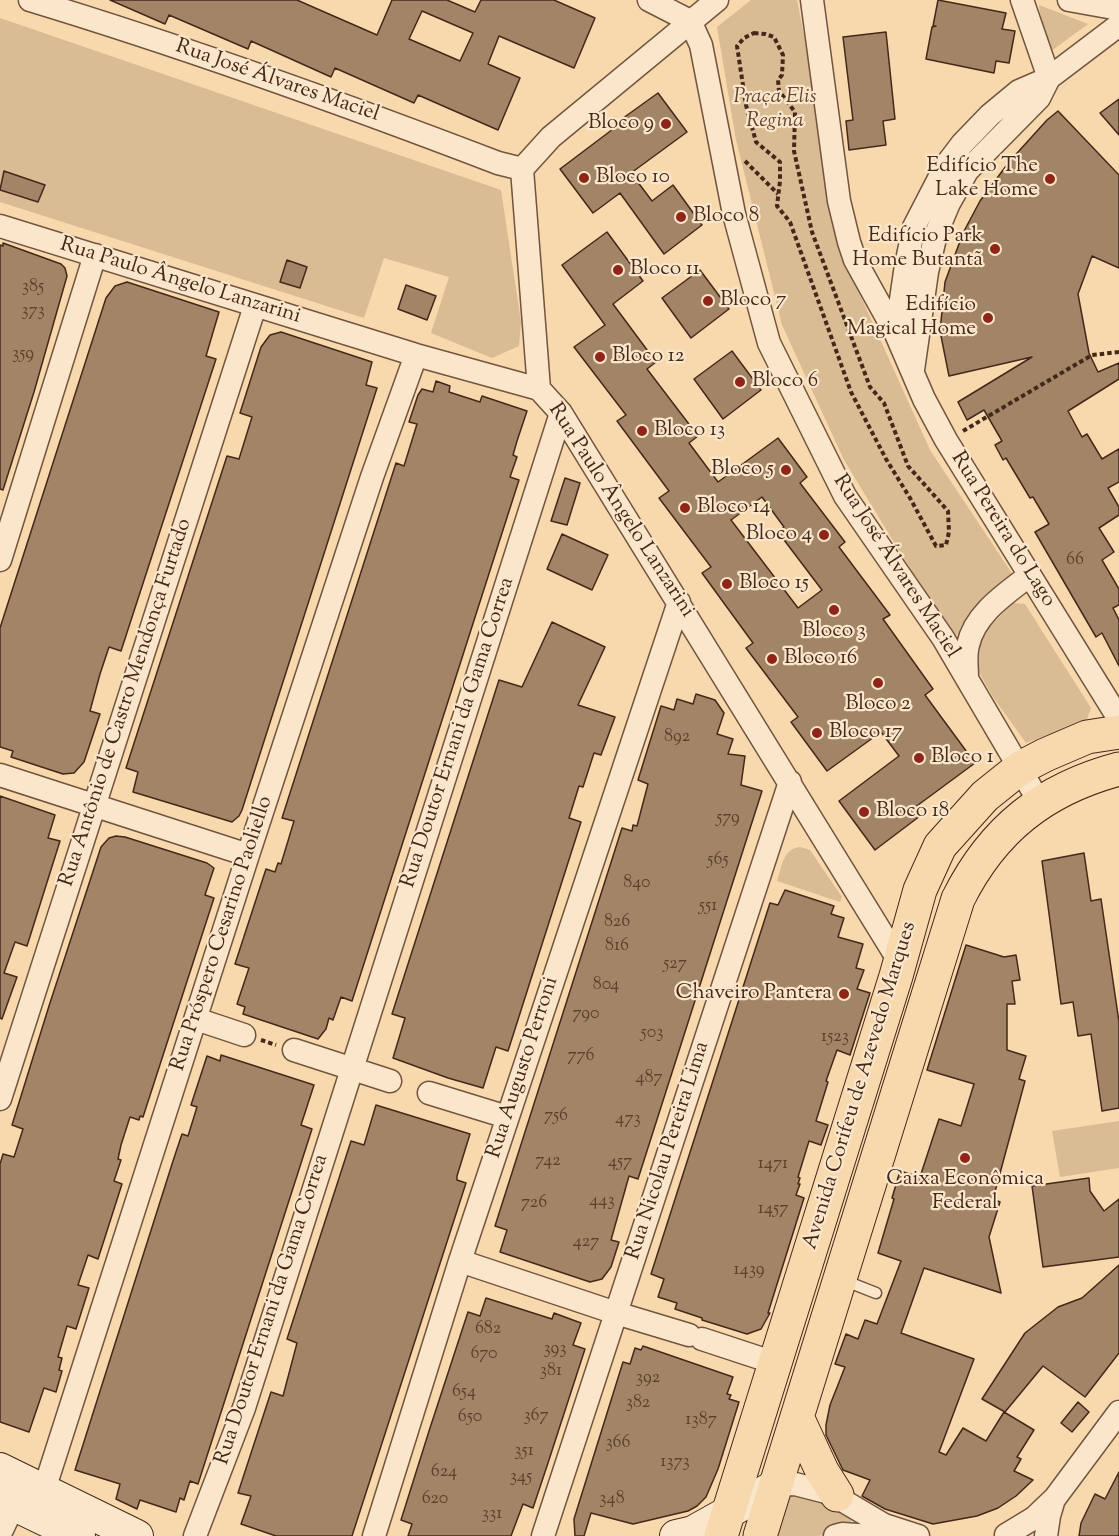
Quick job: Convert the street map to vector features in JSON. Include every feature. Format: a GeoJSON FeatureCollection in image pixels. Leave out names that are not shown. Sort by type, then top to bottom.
{"type":"FeatureCollection","features":[{"type":"Feature","properties":{"kind":"main road","name":"Avenida Corifeu de Azevedo Marques"},"geometry":{"type":"LineString","coordinates":[[725,1524],[920,890],[940,846],[985,796],[1020,768],[1087,737],[1119,732]]}},
{"type":"Feature","properties":{"kind":"main road","name":"Avenida Corifeu de Azevedo Marques"},"geometry":{"type":"LineString","coordinates":[[760,1536],[958,898],[968,877],[983,856],[1017,820],[1040,803],[1085,779],[1119,769]]}},
{"type":"Feature","properties":{"kind":"main road"},"geometry":{"type":"LineString","coordinates":[[798,1419],[822,1471],[837,1495]]}},
{"type":"Feature","properties":{"kind":"main road"},"geometry":{"type":"LineString","coordinates":[[676,1536],[725,1524],[777,1485]]}},
{"type":"Feature","properties":{"kind":"main road"},"geometry":{"type":"LineString","coordinates":[[19,1492],[79,1536]]}},
{"type":"Feature","properties":{"kind":"main road"},"geometry":{"type":"LineString","coordinates":[[19,1492],[136,1536]]}},
{"type":"Feature","properties":{"kind":"street","name":"Rua José Álvares Maciel"},"geometry":{"type":"LineString","coordinates":[[30,0],[141,34],[344,104],[498,163],[522,169]]}},
{"type":"Feature","properties":{"kind":"street"},"geometry":{"type":"LineString","coordinates":[[648,0],[690,21]]}},
{"type":"Feature","properties":{"kind":"street"},"geometry":{"type":"LineString","coordinates":[[539,389],[522,169],[551,137],[717,0]]}},
{"type":"Feature","properties":{"kind":"street","name":"Rua Pereira do Lago"},"geometry":{"type":"LineString","coordinates":[[812,0],[839,201],[855,260],[896,334],[924,399],[946,440],[1119,719]]}},
{"type":"Feature","properties":{"kind":"street"},"geometry":{"type":"LineString","coordinates":[[913,370],[927,272],[936,234],[950,203],[967,171],[1039,98],[1049,78],[1022,0]]}},
{"type":"Feature","properties":{"kind":"street"},"geometry":{"type":"LineString","coordinates":[[1069,0],[1119,9]]}},
{"type":"Feature","properties":{"kind":"street","name":"Rua José Álvares Maciel"},"geometry":{"type":"LineString","coordinates":[[690,21],[701,45],[734,214],[769,343],[845,496],[943,638],[1040,803]]}},
{"type":"Feature","properties":{"kind":"street"},"geometry":{"type":"LineString","coordinates":[[896,334],[914,228],[945,165],[962,144],[1019,91],[1049,78],[1119,25]]}},
{"type":"Feature","properties":{"kind":"street","name":"Rua Paulo Ângelo Lanzarini"},"geometry":{"type":"LineString","coordinates":[[0,226],[416,355],[539,389],[561,413],[899,961]]}},
{"type":"Feature","properties":{"kind":"street"},"geometry":{"type":"LineString","coordinates":[[0,560],[95,255]]}},
{"type":"Feature","properties":{"kind":"street","name":"Rua Antônio de Castro Mendonça Furtado"},"geometry":{"type":"LineString","coordinates":[[0,1099],[255,306]]}},
{"type":"Feature","properties":{"kind":"street","name":"Rua Próspero Cesarino Paoliello"},"geometry":{"type":"LineString","coordinates":[[0,1534],[19,1492],[196,1019],[372,477],[416,355]]}},
{"type":"Feature","properties":{"kind":"street","name":"Rua Doutor Ernani da Gama Correa"},"geometry":{"type":"LineString","coordinates":[[195,1536],[244,1408],[561,413]]}},
{"type":"Feature","properties":{"kind":"street"},"geometry":{"type":"LineString","coordinates":[[967,680],[968,645],[976,625],[996,602],[1030,575]]}},
{"type":"Feature","properties":{"kind":"street","name":"Rua Augusto Perroni"},"geometry":{"type":"LineString","coordinates":[[374,1536],[460,1261],[679,602]]}},
{"type":"Feature","properties":{"kind":"street"},"geometry":{"type":"LineString","coordinates":[[0,775],[248,855]]}},
{"type":"Feature","properties":{"kind":"street","name":"Rua Nicolau Pereira Lima"},"geometry":{"type":"LineString","coordinates":[[549,1531],[616,1313],[790,782]]}},
{"type":"Feature","properties":{"kind":"street"},"geometry":{"type":"LineString","coordinates":[[196,1019],[244,1035]]}},
{"type":"Feature","properties":{"kind":"street"},"geometry":{"type":"LineString","coordinates":[[294,1050],[390,1081]]}},
{"type":"Feature","properties":{"kind":"street"},"geometry":{"type":"LineString","coordinates":[[429,1093],[507,1118]]}},
{"type":"Feature","properties":{"kind":"street"},"geometry":{"type":"LineString","coordinates":[[460,1261],[775,1363]]}},
{"type":"Feature","properties":{"kind":"street"},"geometry":{"type":"LineString","coordinates":[[1010,1536],[1055,1498],[1119,1412]]}},
{"type":"Feature","properties":{"kind":"street"},"geometry":{"type":"LineString","coordinates":[[777,1485],[795,1484],[837,1495],[859,1512],[911,1535]]}},
{"type":"Feature","properties":{"kind":"street"},"geometry":{"type":"LineString","coordinates":[[1046,1536],[1055,1498]]}},
{"type":"Feature","properties":{"kind":"street"},"geometry":{"type":"LineString","coordinates":[[835,1536],[842,1534],[873,1536]]}},
{"type":"Feature","properties":{"kind":"lane"},"geometry":{"type":"LineString","coordinates":[[841,1279],[876,1293]]}},
{"type":"Feature","properties":{"kind":"path"},"geometry":{"type":"LineString","coordinates":[[754,33],[774,37],[783,55],[782,75],[778,80],[779,91],[795,112],[794,151],[812,231],[870,387],[884,403],[908,466],[948,511],[949,531],[946,545],[936,546],[851,392],[790,222],[777,207],[779,194],[780,162],[756,142],[738,63],[737,46],[744,38],[754,33]]}},
{"type":"Feature","properties":{"kind":"path"},"geometry":{"type":"LineString","coordinates":[[723,156],[737,154],[779,194]]}},
{"type":"Feature","properties":{"kind":"path"},"geometry":{"type":"LineString","coordinates":[[946,440],[1092,355],[1119,352]]}},
{"type":"Feature","properties":{"kind":"path"},"geometry":{"type":"LineString","coordinates":[[244,1035],[294,1050]]}},
{"type":"Feature","properties":{"kind":"green space","name":"Praça Elis Regina"},"geometry":{"type":"Polygon","coordinates":[[[751,0],[797,0],[818,106],[843,257],[930,450],[1013,575],[978,603],[954,641],[844,460],[782,325],[736,140],[717,27],[751,0]]]}},
{"type":"Feature","properties":{"kind":"green space"},"geometry":{"type":"Polygon","coordinates":[[[1039,5],[1088,24],[1046,55],[1039,5]]]}},
{"type":"Feature","properties":{"kind":"green space"},"geometry":{"type":"Polygon","coordinates":[[[0,18],[501,190],[521,322],[519,346],[492,358],[431,333],[449,277],[384,258],[364,318],[0,202],[0,18]]]}},
{"type":"Feature","properties":{"kind":"green space"},"geometry":{"type":"Polygon","coordinates":[[[1012,603],[1025,604],[1091,708],[1086,722],[1026,743],[993,697],[976,667],[981,637],[1012,603]]]}},
{"type":"Feature","properties":{"kind":"green space"},"geometry":{"type":"Polygon","coordinates":[[[794,848],[810,850],[842,897],[840,902],[777,881],[787,855],[794,848]]]}},
{"type":"Feature","properties":{"kind":"green space"},"geometry":{"type":"Polygon","coordinates":[[[1119,1121],[1119,1168],[1060,1177],[1052,1131],[1119,1121]]]}},
{"type":"Feature","properties":{"kind":"green space"},"geometry":{"type":"Polygon","coordinates":[[[788,1495],[828,1502],[854,1515],[848,1529],[818,1536],[776,1536],[788,1495]]]}},
{"type":"Feature","properties":{"kind":"building"},"geometry":{"type":"Polygon","coordinates":[[[110,0],[297,0],[377,35],[392,0],[447,0],[475,12],[481,0],[554,0],[595,18],[574,68],[499,36],[488,64],[520,78],[498,130],[418,95],[414,103],[335,68],[331,77],[251,41],[248,49],[169,15],[165,24],[110,0]],[[422,11],[409,39],[460,61],[473,33],[422,11]]]}},
{"type":"Feature","properties":{"kind":"building"},"geometry":{"type":"Polygon","coordinates":[[[938,0],[1006,13],[1002,29],[1015,31],[1009,63],[996,61],[994,73],[926,59],[932,27],[936,26],[933,26],[938,0]]]}},
{"type":"Feature","properties":{"kind":"building"},"geometry":{"type":"Polygon","coordinates":[[[886,32],[895,119],[883,121],[886,145],[849,150],[846,121],[853,120],[843,37],[886,32]]]}},
{"type":"Feature","properties":{"kind":"building"},"geometry":{"type":"Polygon","coordinates":[[[658,93],[687,132],[631,173],[652,201],[673,185],[702,225],[664,254],[620,193],[593,213],[560,169],[658,93]]]}},
{"type":"Feature","properties":{"kind":"building"},"geometry":{"type":"Polygon","coordinates":[[[1119,99],[1119,135],[1100,113],[1119,99]]]}},
{"type":"Feature","properties":{"kind":"building"},"geometry":{"type":"Polygon","coordinates":[[[1058,111],[1119,175],[1119,268],[1092,256],[1078,294],[1089,353],[1098,372],[1119,363],[1119,379],[1068,411],[1082,437],[1087,434],[1102,459],[1119,449],[1119,482],[1108,488],[1119,507],[1119,515],[1099,528],[1114,552],[1102,560],[1119,589],[1119,605],[1113,608],[1119,620],[1119,666],[1102,633],[1096,637],[1035,532],[1049,524],[1006,458],[1003,460],[995,445],[1002,441],[984,410],[967,420],[958,402],[1032,357],[949,376],[940,331],[945,282],[963,233],[980,201],[1009,162],[1058,111]]]}},
{"type":"Feature","properties":{"kind":"building"},"geometry":{"type":"Polygon","coordinates":[[[4,171],[45,185],[38,202],[0,190],[4,171]]]}},
{"type":"Feature","properties":{"kind":"building"},"geometry":{"type":"Polygon","coordinates":[[[607,232],[643,281],[613,304],[656,362],[647,369],[698,436],[689,443],[718,482],[778,438],[807,477],[800,483],[845,542],[839,547],[890,615],[883,619],[933,689],[925,695],[975,763],[914,808],[920,816],[875,850],[839,801],[899,756],[881,732],[827,771],[791,722],[798,717],[746,648],[753,643],[702,573],[711,567],[659,498],[669,491],[617,421],[626,415],[574,347],[605,325],[562,265],[607,232]],[[762,497],[731,520],[798,608],[822,590],[778,532],[784,527],[762,497]]]}},
{"type":"Feature","properties":{"kind":"building"},"geometry":{"type":"Polygon","coordinates":[[[3,243],[61,264],[67,276],[3,490],[0,489],[0,245],[3,246],[3,243]]]}},
{"type":"Feature","properties":{"kind":"building"},"geometry":{"type":"Polygon","coordinates":[[[287,260],[307,267],[300,288],[280,282],[287,260]]]}},
{"type":"Feature","properties":{"kind":"building","name":"Bloco 7"},"geometry":{"type":"Polygon","coordinates":[[[700,270],[729,309],[691,338],[662,298],[700,270]]]}},
{"type":"Feature","properties":{"kind":"building"},"geometry":{"type":"Polygon","coordinates":[[[127,282],[219,312],[206,356],[216,359],[121,651],[109,647],[100,674],[90,711],[100,714],[84,762],[74,773],[63,774],[11,757],[13,751],[0,747],[0,628],[106,298],[115,286],[127,282]]]}},
{"type":"Feature","properties":{"kind":"building"},"geometry":{"type":"Polygon","coordinates":[[[406,285],[436,296],[427,320],[398,309],[406,285]]]}},
{"type":"Feature","properties":{"kind":"building"},"geometry":{"type":"Polygon","coordinates":[[[281,332],[372,362],[366,385],[377,388],[242,810],[232,822],[133,792],[138,772],[126,768],[227,456],[239,459],[252,417],[240,413],[261,347],[270,335],[281,332]]]}},
{"type":"Feature","properties":{"kind":"building","name":"Bloco 6"},"geometry":{"type":"Polygon","coordinates":[[[732,351],[761,390],[723,419],[694,379],[732,351]]]}},
{"type":"Feature","properties":{"kind":"building"},"geometry":{"type":"Polygon","coordinates":[[[436,381],[450,386],[449,392],[480,402],[482,396],[527,411],[513,455],[517,457],[510,477],[519,480],[352,1001],[341,997],[333,1020],[329,1018],[326,1029],[318,1039],[243,1014],[245,1007],[237,1004],[249,968],[235,964],[266,869],[275,872],[278,863],[281,864],[294,821],[282,818],[396,463],[404,466],[417,424],[409,422],[418,395],[422,389],[433,392],[436,381]]]}},
{"type":"Feature","properties":{"kind":"building"},"geometry":{"type":"Polygon","coordinates":[[[565,478],[580,483],[567,525],[551,521],[565,478]]]}},
{"type":"Feature","properties":{"kind":"building"},"geometry":{"type":"Polygon","coordinates":[[[562,534],[608,555],[592,590],[547,569],[562,534]]]}},
{"type":"Feature","properties":{"kind":"building"},"geometry":{"type":"Polygon","coordinates":[[[552,622],[605,647],[578,705],[615,717],[601,755],[594,753],[583,787],[579,786],[569,818],[581,822],[508,1051],[496,1047],[483,1088],[393,1058],[405,1018],[392,1014],[499,680],[522,687],[552,622]]]}},
{"type":"Feature","properties":{"kind":"building"},"geometry":{"type":"Polygon","coordinates":[[[696,694],[715,700],[724,713],[717,734],[733,739],[728,754],[745,756],[741,785],[762,791],[638,1179],[629,1176],[611,1240],[619,1242],[611,1267],[602,1279],[590,1282],[500,1252],[507,1230],[495,1226],[622,828],[632,831],[633,825],[637,826],[648,784],[638,780],[661,706],[674,710],[677,699],[693,704],[696,694]]]}},
{"type":"Feature","properties":{"kind":"building"},"geometry":{"type":"Polygon","coordinates":[[[0,796],[55,815],[48,838],[60,841],[27,946],[15,942],[4,973],[17,977],[2,1019],[0,1018],[0,796]]]}},
{"type":"Feature","properties":{"kind":"building"},"geometry":{"type":"Polygon","coordinates":[[[116,836],[207,863],[214,868],[205,895],[214,898],[143,1117],[140,1116],[139,1120],[130,1117],[121,1145],[118,1159],[121,1160],[114,1181],[122,1184],[98,1259],[88,1255],[78,1285],[89,1288],[76,1329],[67,1326],[58,1357],[62,1358],[59,1370],[62,1371],[56,1392],[44,1388],[29,1432],[0,1422],[0,1164],[3,1154],[14,1157],[23,1129],[12,1125],[49,1006],[101,847],[109,838],[116,836]]]}},
{"type":"Feature","properties":{"kind":"building"},"geometry":{"type":"Polygon","coordinates":[[[1084,853],[1091,901],[1101,899],[1119,1022],[1119,1108],[1102,1111],[1091,1034],[1078,1036],[1073,1002],[1061,1004],[1042,861],[1084,853]]]}},
{"type":"Feature","properties":{"kind":"building"},"geometry":{"type":"Polygon","coordinates":[[[785,890],[834,906],[831,914],[844,918],[838,937],[863,944],[856,968],[864,970],[857,989],[870,993],[850,1055],[837,1050],[826,1081],[828,1082],[816,1121],[828,1125],[821,1145],[809,1141],[798,1177],[800,1178],[798,1184],[800,1184],[796,1195],[804,1198],[768,1313],[770,1313],[761,1329],[747,1334],[675,1309],[677,1303],[658,1297],[664,1279],[651,1274],[770,903],[778,905],[785,890]]]}},
{"type":"Feature","properties":{"kind":"building"},"geometry":{"type":"Polygon","coordinates":[[[966,945],[1004,957],[1016,955],[1020,980],[1012,981],[1015,1004],[1007,1004],[1007,1050],[1026,1056],[1019,1079],[1025,1081],[993,1199],[1000,1202],[989,1237],[1001,1293],[924,1268],[901,1333],[974,1359],[939,1452],[946,1455],[963,1428],[986,1441],[1004,1412],[1034,1430],[1017,1457],[1021,1459],[1014,1471],[1033,1480],[1016,1496],[998,1508],[977,1516],[933,1524],[885,1509],[862,1496],[870,1480],[843,1470],[826,1435],[826,1425],[830,1405],[845,1367],[835,1364],[846,1334],[858,1339],[865,1320],[877,1324],[901,1261],[878,1253],[900,1171],[920,1177],[939,1119],[961,1126],[974,1084],[927,1070],[966,945]]]}},
{"type":"Feature","properties":{"kind":"building"},"geometry":{"type":"Polygon","coordinates":[[[221,1055],[314,1085],[301,1125],[312,1129],[198,1484],[190,1481],[184,1500],[180,1498],[176,1512],[140,1500],[137,1509],[116,1499],[120,1484],[75,1470],[182,1134],[188,1136],[197,1107],[191,1105],[207,1056],[220,1061],[221,1055]]]}},
{"type":"Feature","properties":{"kind":"building"},"geometry":{"type":"Polygon","coordinates":[[[376,1105],[470,1134],[457,1176],[457,1180],[466,1183],[352,1536],[276,1536],[241,1524],[251,1496],[238,1493],[271,1392],[283,1396],[297,1343],[287,1339],[351,1141],[364,1145],[376,1105]]]}},
{"type":"Feature","properties":{"kind":"building"},"geometry":{"type":"Polygon","coordinates":[[[1089,1178],[1090,1191],[1104,1211],[1119,1199],[1119,1257],[1043,1267],[1032,1186],[1089,1178]]]}},
{"type":"Feature","properties":{"kind":"building"},"geometry":{"type":"Polygon","coordinates":[[[1119,1265],[1119,1353],[1085,1397],[1043,1366],[1005,1412],[982,1399],[1025,1333],[1058,1307],[1082,1298],[1119,1265]]]}},
{"type":"Feature","properties":{"kind":"building"},"geometry":{"type":"Polygon","coordinates":[[[486,1298],[552,1319],[554,1313],[581,1323],[573,1345],[585,1349],[547,1466],[533,1508],[523,1504],[511,1536],[408,1536],[412,1524],[401,1520],[468,1312],[480,1316],[486,1298]]]}},
{"type":"Feature","properties":{"kind":"building"},"geometry":{"type":"Polygon","coordinates":[[[643,1346],[733,1377],[727,1394],[731,1395],[729,1399],[739,1402],[718,1469],[706,1497],[688,1511],[633,1524],[591,1513],[584,1536],[575,1536],[574,1519],[623,1362],[630,1364],[635,1348],[641,1350],[643,1346]]]}},
{"type":"Feature","properties":{"kind":"building"},"geometry":{"type":"Polygon","coordinates":[[[1078,1402],[1089,1412],[1072,1432],[1061,1423],[1078,1402]]]}},
{"type":"Feature","properties":{"kind":"building"},"geometry":{"type":"Polygon","coordinates":[[[1119,1472],[1119,1536],[1079,1536],[1081,1523],[1095,1494],[1105,1499],[1119,1472]]]}},
{"type":"Feature","properties":{"kind":"place","name":"Bloco 9"},"geometry":{"type":"Point","coordinates":[666,124]}},
{"type":"Feature","properties":{"kind":"place","name":"Bloco 10"},"geometry":{"type":"Point","coordinates":[584,178]}},
{"type":"Feature","properties":{"kind":"place","name":"Edifício The Lake Home"},"geometry":{"type":"Point","coordinates":[1050,179]}},
{"type":"Feature","properties":{"kind":"place","name":"Bloco 8"},"geometry":{"type":"Point","coordinates":[681,217]}},
{"type":"Feature","properties":{"kind":"place","name":"Edifício Park Home Butantã"},"geometry":{"type":"Point","coordinates":[995,249]}},
{"type":"Feature","properties":{"kind":"place","name":"Bloco 11"},"geometry":{"type":"Point","coordinates":[618,270]}},
{"type":"Feature","properties":{"kind":"place","name":"Bloco 7"},"geometry":{"type":"Point","coordinates":[708,301]}},
{"type":"Feature","properties":{"kind":"place","name":"Edifício Magical Home"},"geometry":{"type":"Point","coordinates":[988,318]}},
{"type":"Feature","properties":{"kind":"place","name":"Bloco 12"},"geometry":{"type":"Point","coordinates":[600,357]}},
{"type":"Feature","properties":{"kind":"place","name":"Bloco 6"},"geometry":{"type":"Point","coordinates":[740,382]}},
{"type":"Feature","properties":{"kind":"place","name":"Bloco 13"},"geometry":{"type":"Point","coordinates":[642,431]}},
{"type":"Feature","properties":{"kind":"place","name":"Bloco 5"},"geometry":{"type":"Point","coordinates":[786,470]}},
{"type":"Feature","properties":{"kind":"place","name":"Bloco 14"},"geometry":{"type":"Point","coordinates":[685,508]}},
{"type":"Feature","properties":{"kind":"place","name":"Bloco 4"},"geometry":{"type":"Point","coordinates":[824,535]}},
{"type":"Feature","properties":{"kind":"place","name":"Bloco 15"},"geometry":{"type":"Point","coordinates":[727,584]}},
{"type":"Feature","properties":{"kind":"place","name":"Bloco 3"},"geometry":{"type":"Point","coordinates":[834,610]}},
{"type":"Feature","properties":{"kind":"place","name":"Bloco 16"},"geometry":{"type":"Point","coordinates":[772,659]}},
{"type":"Feature","properties":{"kind":"place","name":"Bloco 2"},"geometry":{"type":"Point","coordinates":[878,683]}},
{"type":"Feature","properties":{"kind":"place","name":"Bloco 17"},"geometry":{"type":"Point","coordinates":[817,733]}},
{"type":"Feature","properties":{"kind":"place","name":"Bloco 1"},"geometry":{"type":"Point","coordinates":[919,758]}},
{"type":"Feature","properties":{"kind":"place","name":"Bloco 18"},"geometry":{"type":"Point","coordinates":[864,812]}},
{"type":"Feature","properties":{"kind":"place","name":"Chaveiro Pantera"},"geometry":{"type":"Point","coordinates":[844,994]}},
{"type":"Feature","properties":{"kind":"place","name":"Caixa Econômica Federal"},"geometry":{"type":"Point","coordinates":[965,1158]}}]}
